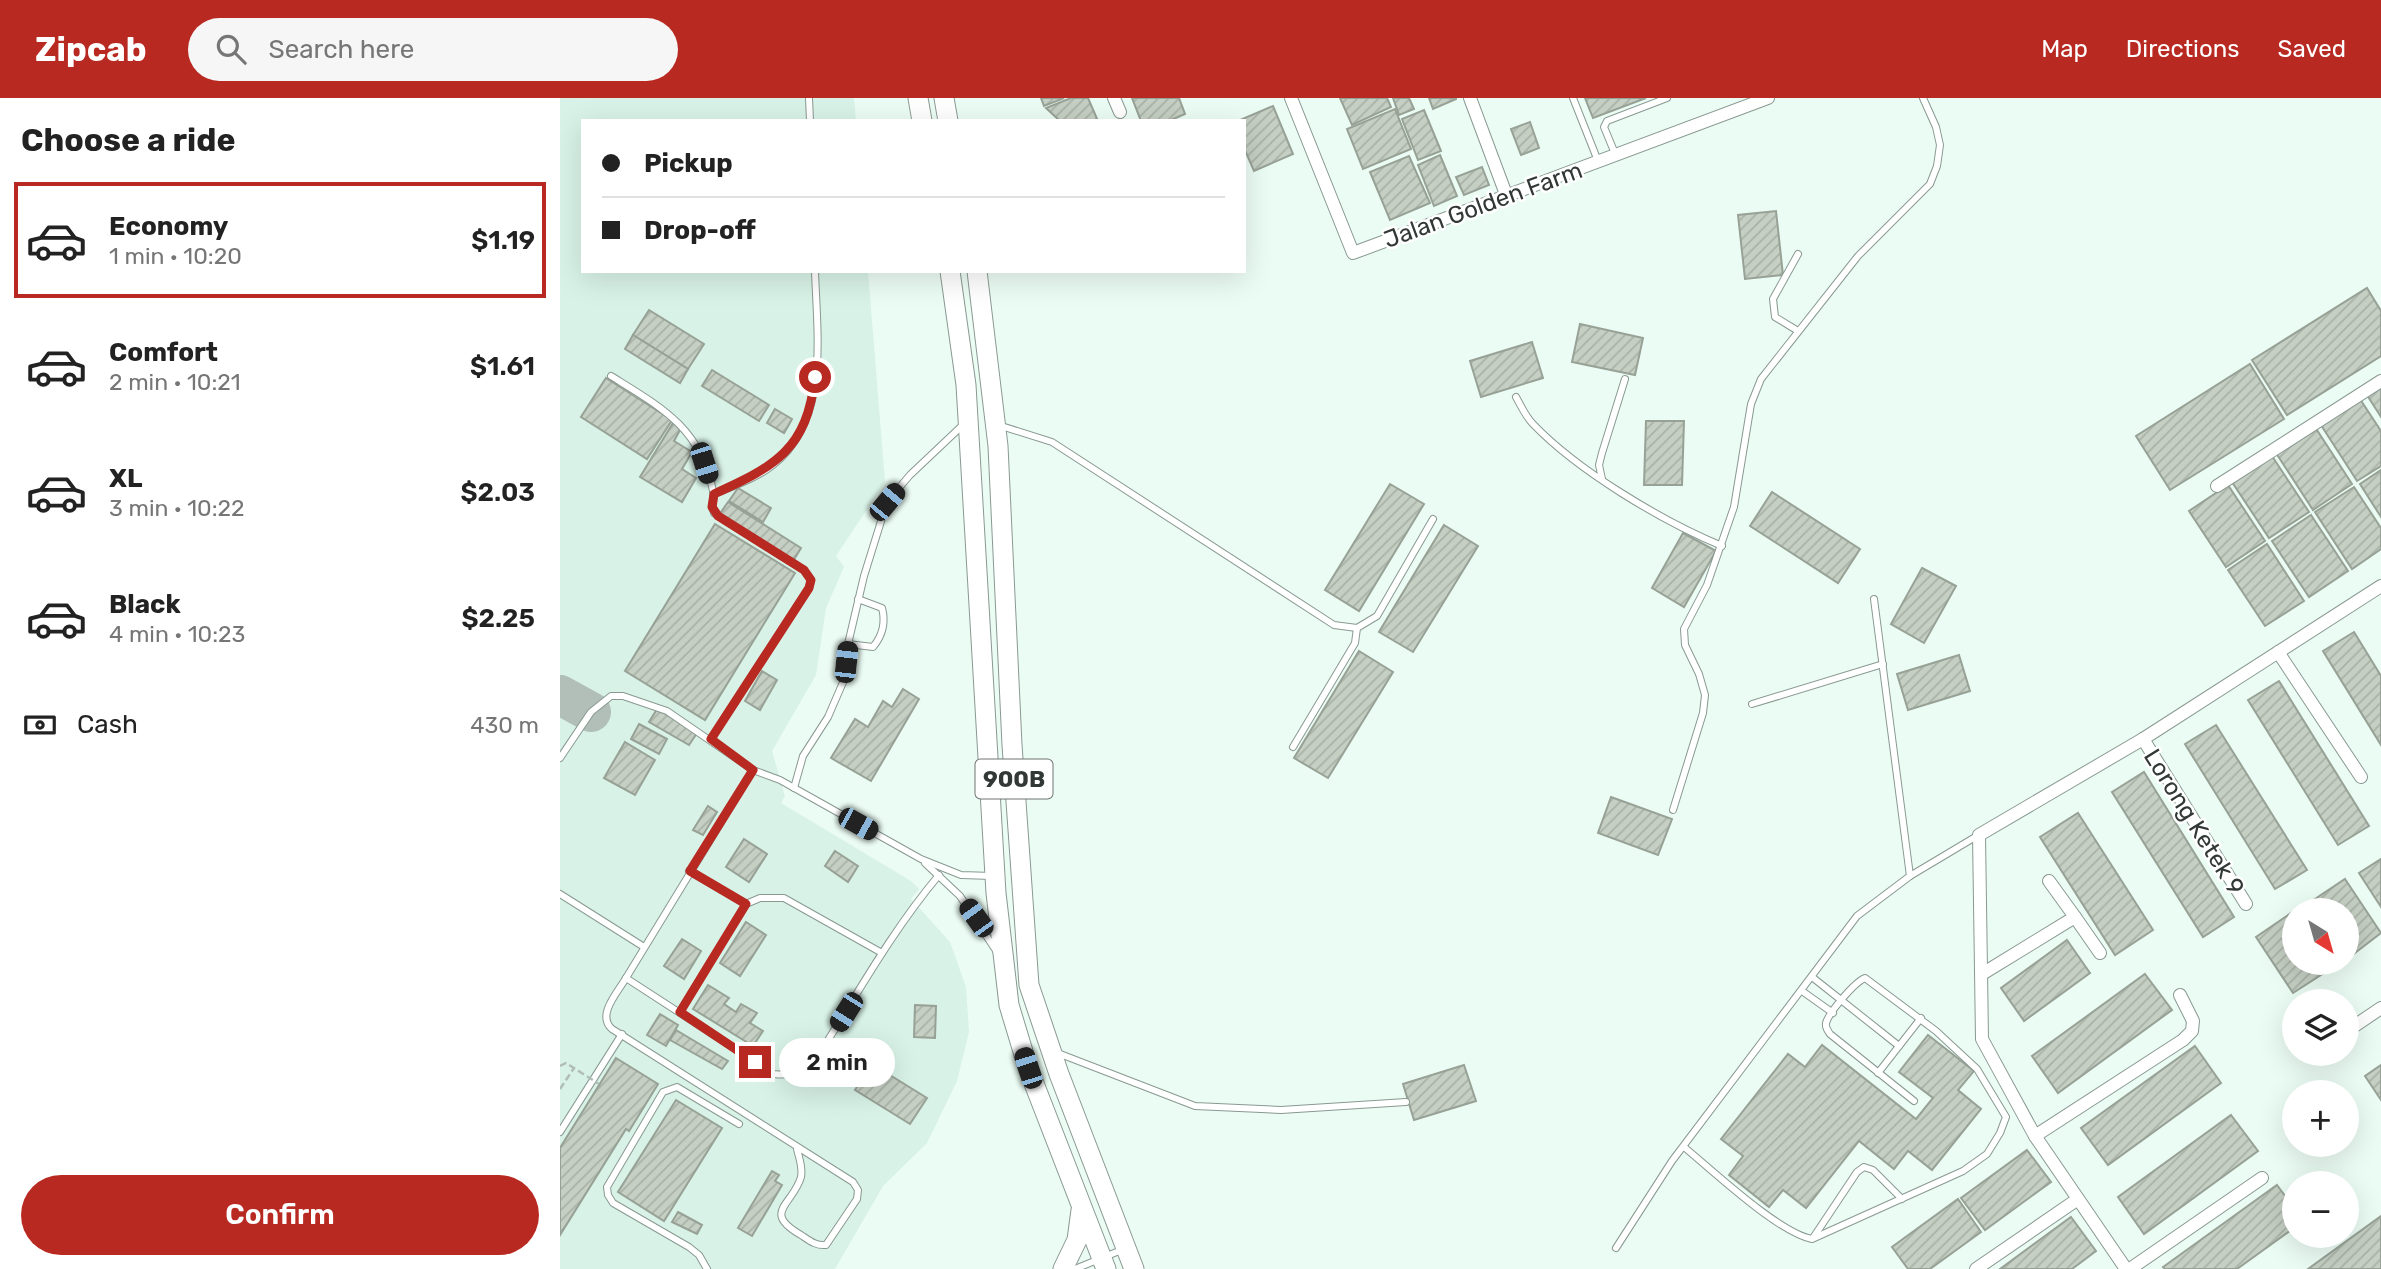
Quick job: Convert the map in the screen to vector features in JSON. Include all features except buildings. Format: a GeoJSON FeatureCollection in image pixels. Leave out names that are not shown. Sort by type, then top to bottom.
{"type":"FeatureCollection","features":[{"type":"Feature","properties":{"kind":"highway"},"geometry":{"type":"LineString","coordinates":[[918,98],[922,119]]}},
{"type":"Feature","properties":{"kind":"highway"},"geometry":{"type":"LineString","coordinates":[[944,98],[948,119]]}},
{"type":"Feature","properties":{"kind":"highway"},"geometry":{"type":"LineString","coordinates":[[950,273],[962,341],[969,419],[995,876],[1009,1005],[1018,1037],[1104,1264]]}},
{"type":"Feature","properties":{"kind":"highway","name":"900B"},"geometry":{"type":"LineString","coordinates":[[977,273],[996,425],[1029,985],[1050,1050],[1134,1269]]}},
{"type":"Feature","properties":{"kind":"highway"},"geometry":{"type":"LineString","coordinates":[[1063,1269],[1077,1240],[1081,1206]]}},
{"type":"Feature","properties":{"kind":"street"},"geometry":{"type":"LineString","coordinates":[[1114,98],[1119,112]]}},
{"type":"Feature","properties":{"kind":"street","name":"Jalan Golden Farm"},"geometry":{"type":"LineString","coordinates":[[1291,98],[1353,253],[1768,98]]}},
{"type":"Feature","properties":{"kind":"street"},"geometry":{"type":"LineString","coordinates":[[1470,98],[1507,197]]}},
{"type":"Feature","properties":{"kind":"street"},"geometry":{"type":"LineString","coordinates":[[2217,486],[2381,380]]}},
{"type":"Feature","properties":{"kind":"street"},"geometry":{"type":"LineString","coordinates":[[2262,1178],[2128,1269],[2035,1136],[1982,1039],[1979,835],[2143,739],[2381,586]]}},
{"type":"Feature","properties":{"kind":"street"},"geometry":{"type":"LineString","coordinates":[[2278,652],[2361,777]]}},
{"type":"Feature","properties":{"kind":"street","name":"Lorong Ketek 9"},"geometry":{"type":"LineString","coordinates":[[2143,739],[2246,904]]}},
{"type":"Feature","properties":{"kind":"street"},"geometry":{"type":"LineString","coordinates":[[2049,881],[2100,953]]}},
{"type":"Feature","properties":{"kind":"street"},"geometry":{"type":"LineString","coordinates":[[1982,974],[2075,917]]}},
{"type":"Feature","properties":{"kind":"street"},"geometry":{"type":"LineString","coordinates":[[2035,1136],[2183,1040],[2192,1031],[2193,1021],[2180,995]]}},
{"type":"Feature","properties":{"kind":"street"},"geometry":{"type":"LineString","coordinates":[[2359,1023],[2381,1008]]}},
{"type":"Feature","properties":{"kind":"street"},"geometry":{"type":"LineString","coordinates":[[1976,1269],[2078,1199]]}},
{"type":"Feature","properties":{"kind":"lane"},"geometry":{"type":"LineString","coordinates":[[809,98],[810,119]]}},
{"type":"Feature","properties":{"kind":"lane"},"geometry":{"type":"LineString","coordinates":[[1573,98],[1598,162]]}},
{"type":"Feature","properties":{"kind":"lane"},"geometry":{"type":"LineString","coordinates":[[1616,156],[1604,127],[1607,121],[1667,98]]}},
{"type":"Feature","properties":{"kind":"lane"},"geometry":{"type":"LineString","coordinates":[[1673,810],[1703,713],[1705,695],[1699,674],[1685,645],[1684,629],[1722,546],[1734,507],[1751,404],[1761,379],[1858,256],[1930,184],[1937,166],[1940,145],[1936,127],[1923,98]]}},
{"type":"Feature","properties":{"kind":"lane"},"geometry":{"type":"LineString","coordinates":[[1798,254],[1773,299],[1775,317],[1798,331]]}},
{"type":"Feature","properties":{"kind":"lane"},"geometry":{"type":"LineString","coordinates":[[714,494],[773,466],[801,435],[813,396],[817,358],[815,273]]}},
{"type":"Feature","properties":{"kind":"lane"},"geometry":{"type":"LineString","coordinates":[[611,376],[671,414],[693,441],[714,494],[714,513],[804,570],[811,580],[809,588],[711,739]]}},
{"type":"Feature","properties":{"kind":"lane"},"geometry":{"type":"LineString","coordinates":[[1602,479],[1599,466],[1602,453],[1625,380]]}},
{"type":"Feature","properties":{"kind":"lane"},"geometry":{"type":"LineString","coordinates":[[1516,397],[1531,423],[1602,479],[1690,532],[1722,546]]}},
{"type":"Feature","properties":{"kind":"lane"},"geometry":{"type":"LineString","coordinates":[[794,788],[803,756],[828,718],[844,680],[848,644],[858,599],[887,502],[910,475],[969,419]]}},
{"type":"Feature","properties":{"kind":"lane"},"geometry":{"type":"LineString","coordinates":[[996,425],[1052,442],[1334,625],[1357,628],[1377,616],[1433,519]]}},
{"type":"Feature","properties":{"kind":"lane"},"geometry":{"type":"LineString","coordinates":[[848,644],[873,647],[882,633],[885,618],[882,608],[858,599]]}},
{"type":"Feature","properties":{"kind":"lane"},"geometry":{"type":"LineString","coordinates":[[1874,599],[1910,876]]}},
{"type":"Feature","properties":{"kind":"lane"},"geometry":{"type":"LineString","coordinates":[[1293,747],[1355,643],[1357,628]]}},
{"type":"Feature","properties":{"kind":"lane"},"geometry":{"type":"LineString","coordinates":[[1752,704],[1882,664]]}},
{"type":"Feature","properties":{"kind":"lane"},"geometry":{"type":"LineString","coordinates":[[560,758],[591,712],[617,695],[667,710],[753,770],[794,788],[921,859],[961,875],[995,876]]}},
{"type":"Feature","properties":{"kind":"lane"},"geometry":{"type":"LineString","coordinates":[[753,770],[644,947],[606,1012],[606,1019],[607,1024],[621,1034],[782,1134],[797,1149],[853,1182],[858,1189],[857,1199],[827,1245],[818,1246],[785,1226],[781,1219],[781,1210],[801,1178],[802,1166],[797,1149]]}},
{"type":"Feature","properties":{"kind":"lane"},"geometry":{"type":"LineString","coordinates":[[1616,1248],[1684,1147],[1857,916],[1910,876],[1979,835]]}},
{"type":"Feature","properties":{"kind":"lane"},"geometry":{"type":"LineString","coordinates":[[921,859],[960,896],[1003,962]]}},
{"type":"Feature","properties":{"kind":"lane"},"geometry":{"type":"LineString","coordinates":[[690,871],[746,904]]}},
{"type":"Feature","properties":{"kind":"lane"},"geometry":{"type":"LineString","coordinates":[[626,978],[774,1074],[789,1076],[803,1072],[816,1061],[882,953],[939,875]]}},
{"type":"Feature","properties":{"kind":"lane"},"geometry":{"type":"LineString","coordinates":[[560,894],[644,947]]}},
{"type":"Feature","properties":{"kind":"lane"},"geometry":{"type":"LineString","coordinates":[[680,1012],[746,904],[760,898],[784,898],[882,953]]}},
{"type":"Feature","properties":{"kind":"lane"},"geometry":{"type":"LineString","coordinates":[[1812,977],[1899,1046]]}},
{"type":"Feature","properties":{"kind":"lane"},"geometry":{"type":"LineString","coordinates":[[1684,1147],[1780,1223],[1801,1237],[1812,1239],[1963,1171],[1987,1154],[2006,1117],[1977,1069],[1920,1018],[1865,978],[1858,981],[1826,1023],[1830,1034],[1914,1101]]}},
{"type":"Feature","properties":{"kind":"lane"},"geometry":{"type":"LineString","coordinates":[[1802,991],[1833,1013]]}},
{"type":"Feature","properties":{"kind":"lane"},"geometry":{"type":"LineString","coordinates":[[1878,1073],[1920,1018]]}},
{"type":"Feature","properties":{"kind":"lane"},"geometry":{"type":"LineString","coordinates":[[560,1132],[621,1034]]}},
{"type":"Feature","properties":{"kind":"lane"},"geometry":{"type":"LineString","coordinates":[[1050,1050],[1195,1105],[1281,1110],[1406,1102]]}},
{"type":"Feature","properties":{"kind":"lane"},"geometry":{"type":"LineString","coordinates":[[707,1269],[699,1255],[689,1247],[613,1203],[607,1187],[663,1092],[670,1088],[677,1087],[739,1124]]}},
{"type":"Feature","properties":{"kind":"lane"},"geometry":{"type":"LineString","coordinates":[[1812,1239],[1857,1172],[1864,1167],[1873,1170],[1902,1199]]}},
{"type":"Feature","properties":{"kind":"lane"},"geometry":{"type":"LineString","coordinates":[[1075,1269],[1104,1264],[1126,1248]]}},
{"type":"Feature","properties":{"kind":"path"},"geometry":{"type":"LineString","coordinates":[[560,1066],[566,1063],[599,1084]]}},
{"type":"Feature","properties":{"kind":"path"},"geometry":{"type":"LineString","coordinates":[[560,1089],[574,1068]]}},
{"type":"Feature","properties":{"kind":"shaded area"},"geometry":{"type":"Polygon","coordinates":[[[560,98],[854,98],[856,119],[581,119],[581,273],[868,273],[885,482],[836,556],[844,567],[826,608],[816,675],[772,751],[785,796],[781,803],[911,881],[919,889],[911,899],[950,942],[966,987],[969,1032],[957,1081],[927,1143],[883,1186],[835,1269],[560,1269],[560,98]]]}},
{"type":"Feature","properties":{"kind":"taxiway"},"geometry":{"type":"LineString","coordinates":[[560,695],[591,712]]}},
{"type":"Feature","properties":{"kind":"route"},"geometry":{"type":"LineString","coordinates":[[755,1062],[680,1012],[746,904],[690,871],[753,770],[711,739],[809,588],[811,580],[804,570],[718,516],[712,507],[714,494],[773,466],[801,435],[813,396],[815,377]]}}]}
